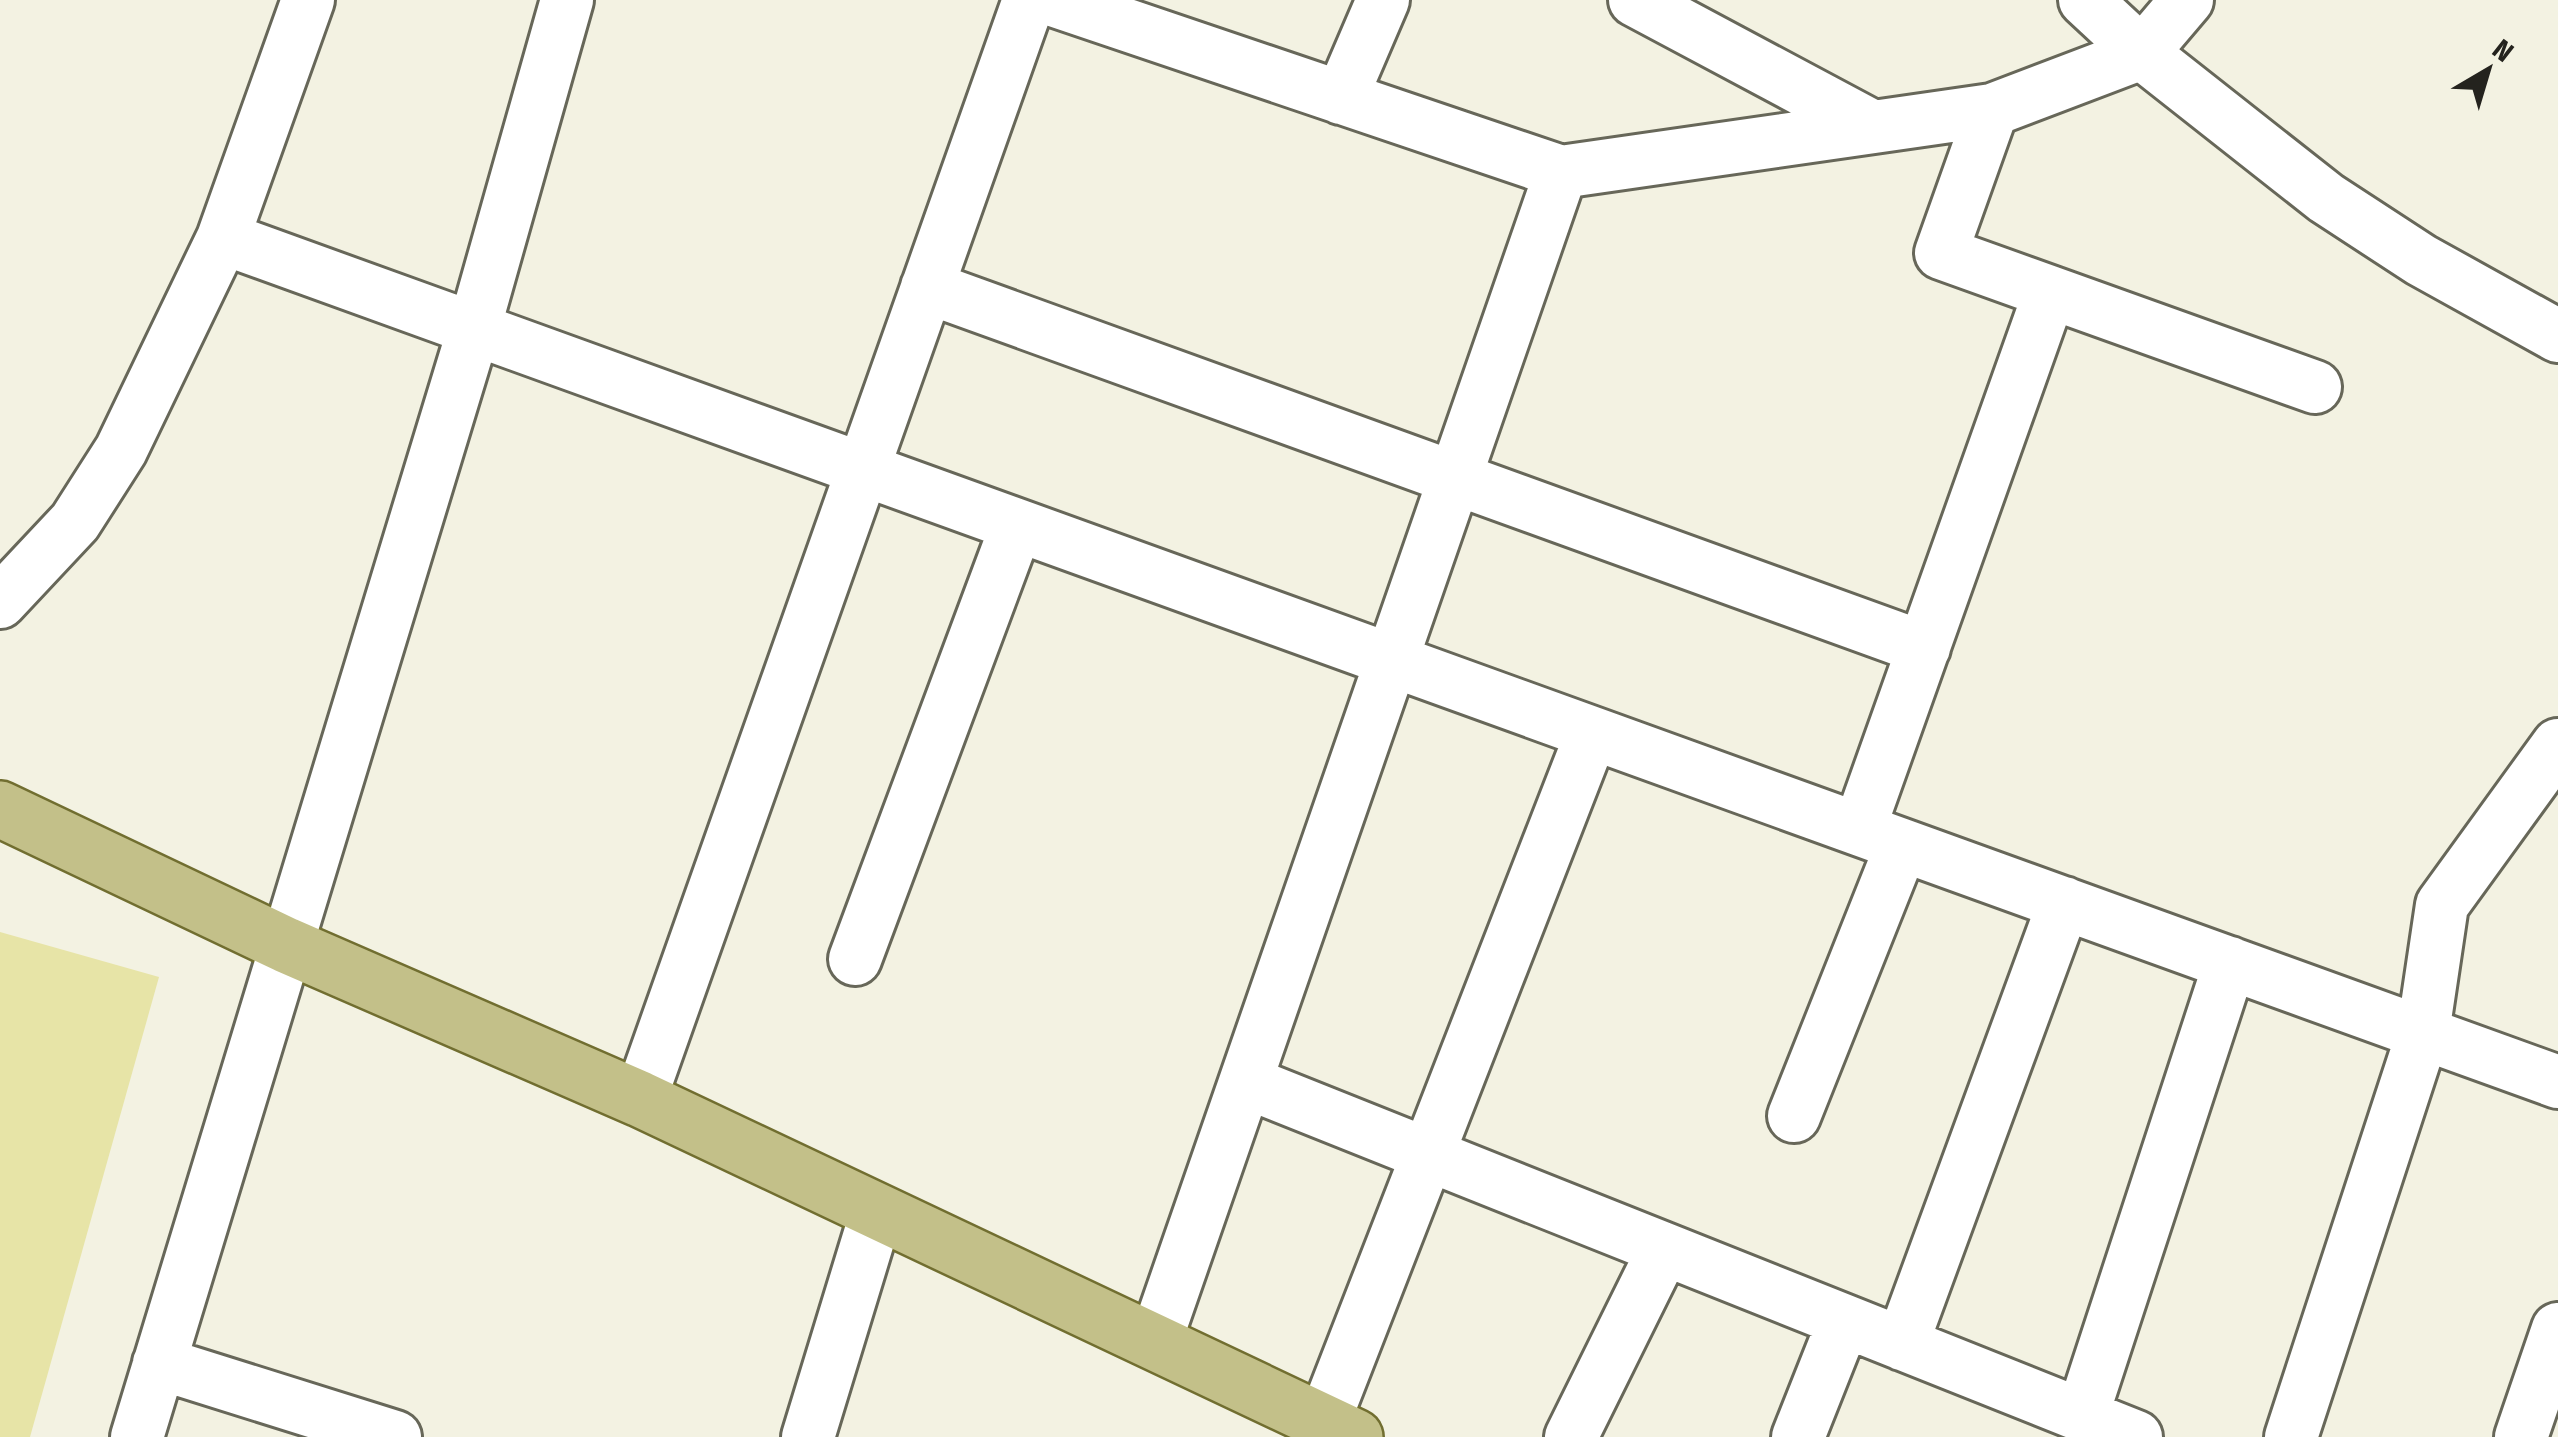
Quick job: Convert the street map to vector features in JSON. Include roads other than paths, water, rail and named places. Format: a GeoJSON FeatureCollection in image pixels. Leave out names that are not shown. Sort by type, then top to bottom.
{"type":"FeatureCollection","features":[{"type":"Feature","properties":{"kind":"main road"},"geometry":{"type":"LineString","coordinates":[[0,809],[286,945],[640,1099],[1340,1429]]}},
{"type":"Feature","properties":{"kind":"street"},"geometry":{"type":"LineString","coordinates":[[0,602],[74,522],[121,450],[223,238],[308,0]]}},
{"type":"Feature","properties":{"kind":"street"},"geometry":{"type":"LineString","coordinates":[[137,1437],[474,329],[567,0]]}},
{"type":"Feature","properties":{"kind":"street"},"geometry":{"type":"LineString","coordinates":[[640,1099],[1029,0]]}},
{"type":"Feature","properties":{"kind":"street"},"geometry":{"type":"LineString","coordinates":[[1053,0],[1561,172],[1992,110],[2142,53],[2187,0]]}},
{"type":"Feature","properties":{"kind":"street"},"geometry":{"type":"LineString","coordinates":[[1341,98],[1383,0]]}},
{"type":"Feature","properties":{"kind":"street"},"geometry":{"type":"LineString","coordinates":[[1635,0],[1873,127]]}},
{"type":"Feature","properties":{"kind":"street"},"geometry":{"type":"LineString","coordinates":[[2086,0],[2142,53],[2326,198],[2421,260],[2558,336]]}},
{"type":"Feature","properties":{"kind":"street"},"geometry":{"type":"LineString","coordinates":[[1992,110],[1941,253],[2316,388]]}},
{"type":"Feature","properties":{"kind":"street"},"geometry":{"type":"LineString","coordinates":[[1155,1342],[1561,172]]}},
{"type":"Feature","properties":{"kind":"street"},"geometry":{"type":"LineString","coordinates":[[223,238],[2558,1082]]}},
{"type":"Feature","properties":{"kind":"street"},"geometry":{"type":"LineString","coordinates":[[927,286],[1924,648]]}},
{"type":"Feature","properties":{"kind":"street"},"geometry":{"type":"LineString","coordinates":[[1794,1116],[1880,837],[1924,648],[2050,292]]}},
{"type":"Feature","properties":{"kind":"street"},"geometry":{"type":"LineString","coordinates":[[855,959],[1017,525]]}},
{"type":"Feature","properties":{"kind":"street"},"geometry":{"type":"LineString","coordinates":[[1340,1429],[1428,1155],[1592,733]]}},
{"type":"Feature","properties":{"kind":"street"},"geometry":{"type":"LineString","coordinates":[[2292,1437],[2423,1033],[2442,905],[2558,745]]}},
{"type":"Feature","properties":{"kind":"street"},"geometry":{"type":"LineString","coordinates":[[1902,1344],[2064,903]]}},
{"type":"Feature","properties":{"kind":"street"},"geometry":{"type":"LineString","coordinates":[[2082,1416],[2230,963]]}},
{"type":"Feature","properties":{"kind":"street"},"geometry":{"type":"LineString","coordinates":[[1246,1082],[2136,1437]]}},
{"type":"Feature","properties":{"kind":"street"},"geometry":{"type":"LineString","coordinates":[[808,1437],[877,1211]]}},
{"type":"Feature","properties":{"kind":"street"},"geometry":{"type":"LineString","coordinates":[[1570,1437],[1664,1249]]}},
{"type":"Feature","properties":{"kind":"street"},"geometry":{"type":"LineString","coordinates":[[1798,1437],[1844,1320]]}},
{"type":"Feature","properties":{"kind":"street"},"geometry":{"type":"LineString","coordinates":[[2522,1437],[2558,1329]]}},
{"type":"Feature","properties":{"kind":"street"},"geometry":{"type":"LineString","coordinates":[[159,1364],[395,1437]]}}]}
